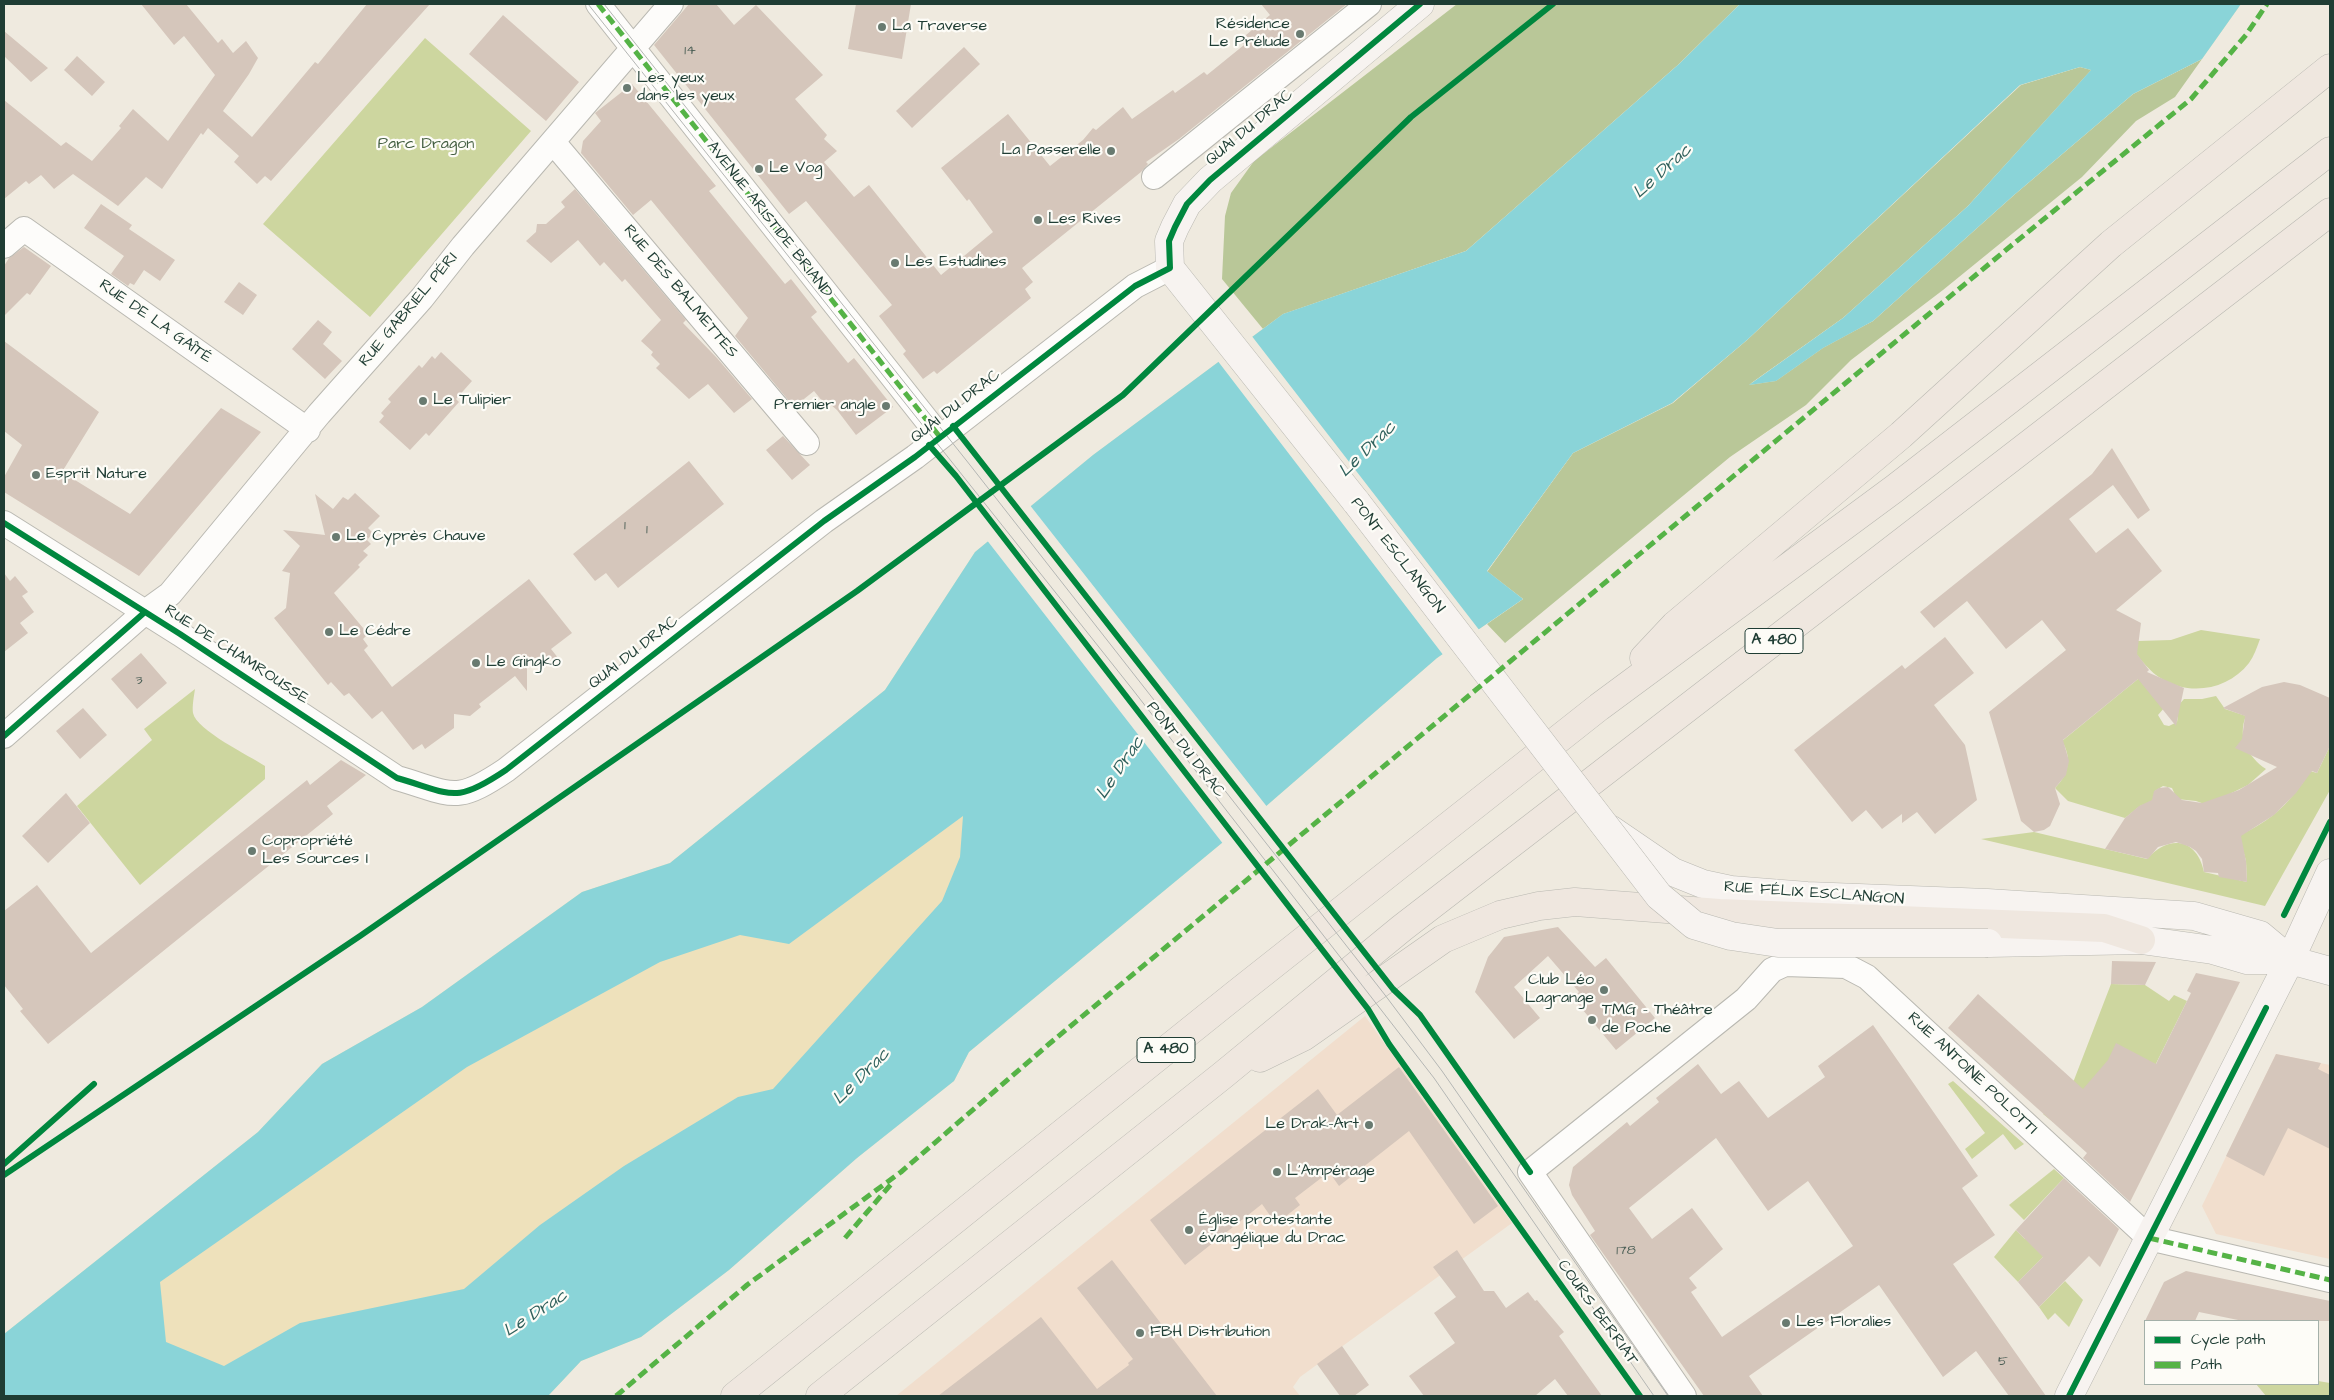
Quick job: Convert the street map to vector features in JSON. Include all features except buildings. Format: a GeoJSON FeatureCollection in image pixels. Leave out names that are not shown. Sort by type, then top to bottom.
{"type":"FeatureCollection","features":[{"type":"Feature","properties":{"kind":"highway"},"geometry":{"type":"LineString","coordinates":[[1599,707],[1675,625],[1901,435],[2111,244],[2330,68]]}},
{"type":"Feature","properties":{"kind":"highway","name":"A 480"},"geometry":{"type":"LineString","coordinates":[[735,1396],[1236,994],[1599,707],[1894,489],[2330,151]]}},
{"type":"Feature","properties":{"kind":"highway","name":"A 480"},"geometry":{"type":"LineString","coordinates":[[820,1396],[1222,1076],[1402,928],[2330,212]]}},
{"type":"Feature","properties":{"kind":"highway"},"geometry":{"type":"LineString","coordinates":[[1222,1076],[1303,1037],[1443,939],[1500,915],[1539,906],[1575,902],[1719,913],[2104,928],[2141,940]]}},
{"type":"Feature","properties":{"kind":"street","name":"AVENUE ARISTIDE BRIAND"},"geometry":{"type":"LineString","coordinates":[[598,4],[940,437]]}},
{"type":"Feature","properties":{"kind":"street","name":"RUE GABRIEL PÉRI"},"geometry":{"type":"LineString","coordinates":[[4,736],[145,612],[170,594],[308,430],[319,414],[422,298],[463,246],[671,4]]}},
{"type":"Feature","properties":{"kind":"street","name":"QUAI DU DRAC"},"geometry":{"type":"LineString","coordinates":[[1154,177],[1369,4]]}},
{"type":"Feature","properties":{"kind":"street","name":"QUAI DU DRAC"},"geometry":{"type":"LineString","coordinates":[[460,795],[479,789],[506,770],[824,521],[940,437],[1135,286],[1170,268],[1169,241],[1187,204],[1210,180],[1420,4]]}},
{"type":"Feature","properties":{"kind":"street","name":"RUE DES BALMETTES"},"geometry":{"type":"LineString","coordinates":[[553,142],[808,443]]}},
{"type":"Feature","properties":{"kind":"street","name":"RUE DE LA GAÎTÉ"},"geometry":{"type":"LineString","coordinates":[[4,246],[24,229],[308,430]]}},
{"type":"Feature","properties":{"kind":"street","name":"PONT ESCLANGON"},"geometry":{"type":"LineString","coordinates":[[1170,268],[1195,297],[1357,503],[1602,823]]}},
{"type":"Feature","properties":{"kind":"street","name":"RUE DE CHAMROUSSE"},"geometry":{"type":"LineString","coordinates":[[4,522],[145,612],[397,778],[434,790],[460,795]]}},
{"type":"Feature","properties":{"kind":"street","name":"RUE FÉLIX ESCLANGON"},"geometry":{"type":"LineString","coordinates":[[1602,823],[1673,872],[1703,884],[1731,890],[1817,897],[1987,903],[2194,916],[2260,935],[2290,960]]}},
{"type":"Feature","properties":{"kind":"street","name":"RUE FÉLIX ESCLANGON"},"geometry":{"type":"LineString","coordinates":[[1602,823],[1659,896],[1694,925],[1722,933],[1778,943],[1988,943],[2141,940],[2213,950],[2247,960],[2290,960],[2330,971]]}},
{"type":"Feature","properties":{"kind":"street"},"geometry":{"type":"LineString","coordinates":[[2069,1396],[2290,960],[2330,873]]}},
{"type":"Feature","properties":{"kind":"street","name":"RUE ANTOINE POLOTTI"},"geometry":{"type":"LineString","coordinates":[[1530,1172],[1746,999],[1772,970],[1785,964],[1846,966],[1867,977],[2149,1238]]}},
{"type":"Feature","properties":{"kind":"street","name":"COURS BERRIAT"},"geometry":{"type":"LineString","coordinates":[[1530,1172],[1684,1396]]}},
{"type":"Feature","properties":{"kind":"street"},"geometry":{"type":"LineString","coordinates":[[2149,1238],[2330,1280]]}},
{"type":"Feature","properties":{"kind":"shaded area"},"geometry":{"type":"Polygon","coordinates":[[[1365,1016],[1512,1223],[1300,1377],[1293,1387],[1300,1396],[896,1396],[1365,1016]]]}},
{"type":"Feature","properties":{"kind":"shaded area"},"geometry":{"type":"Polygon","coordinates":[[[2276,1054],[2330,1065],[2330,1259],[2216,1234],[2202,1206],[2276,1054]]]}},
{"type":"Feature","properties":{"kind":"green space"},"geometry":{"type":"Polygon","coordinates":[[[1457,4],[1740,4],[1679,64],[1466,251],[1284,314],[1263,329],[1222,279],[1225,216],[1231,193],[1254,161],[1457,4]]]}},
{"type":"Feature","properties":{"kind":"green space","name":"Parc Dragon"},"geometry":{"type":"Polygon","coordinates":[[[425,38],[531,131],[370,317],[263,224],[425,38]]]}},
{"type":"Feature","properties":{"kind":"green space"},"geometry":{"type":"Polygon","coordinates":[[[2202,59],[2175,97],[2136,121],[2082,177],[1943,290],[1851,360],[1806,405],[1730,457],[1505,643],[1487,624],[1523,599],[1487,572],[1573,453],[1673,403],[1747,340],[2021,85],[2080,67],[2092,70],[1968,206],[1843,318],[1750,384],[1873,321],[2014,195],[2133,94],[2202,59]]]}},
{"type":"Feature","properties":{"kind":"green space"},"geometry":{"type":"Polygon","coordinates":[[[2201,630],[2260,639],[2251,660],[2240,672],[2220,684],[2196,689],[2173,684],[2162,679],[2132,649],[2138,641],[2171,640],[2201,630]]]}},
{"type":"Feature","properties":{"kind":"green space"},"geometry":{"type":"Polygon","coordinates":[[[2139,674],[2165,707],[2158,715],[2164,725],[2169,726],[2177,722],[2178,716],[2175,709],[2184,699],[2202,699],[2216,696],[2225,709],[2246,716],[2243,731],[2246,746],[2254,759],[2266,769],[2248,785],[2207,805],[2196,801],[2177,799],[2172,788],[2163,786],[2155,791],[2153,801],[2140,806],[2125,818],[2068,801],[2055,788],[2060,783],[2068,766],[2067,754],[2062,741],[2138,679],[2139,674]]]}},
{"type":"Feature","properties":{"kind":"green space"},"geometry":{"type":"Polygon","coordinates":[[[195,689],[193,713],[196,720],[213,735],[265,766],[265,779],[140,885],[77,806],[152,740],[144,729],[195,689]]]}},
{"type":"Feature","properties":{"kind":"green space"},"geometry":{"type":"Polygon","coordinates":[[[2330,746],[2330,790],[2265,906],[1981,839],[2034,832],[2147,859],[2164,846],[2181,843],[2189,846],[2195,852],[2204,872],[2247,882],[2246,861],[2239,835],[2261,824],[2289,801],[2310,771],[2317,773],[2330,746]]]}},
{"type":"Feature","properties":{"kind":"green space"},"geometry":{"type":"Polygon","coordinates":[[[2111,984],[2145,985],[2169,1001],[2174,995],[2187,1001],[2129,1118],[2053,1122],[2043,1114],[2074,1080],[2111,984]]]}},
{"type":"Feature","properties":{"kind":"green space"},"geometry":{"type":"Polygon","coordinates":[[[1953,1081],[2024,1144],[2015,1150],[2003,1134],[1972,1159],[1965,1149],[1985,1133],[1948,1084],[1953,1081]]]}},
{"type":"Feature","properties":{"kind":"green space"},"geometry":{"type":"Polygon","coordinates":[[[2054,1169],[2064,1178],[2024,1220],[2009,1205],[2054,1169]]]}},
{"type":"Feature","properties":{"kind":"green space"},"geometry":{"type":"Polygon","coordinates":[[[2016,1230],[2025,1239],[2066,1234],[2018,1282],[1994,1257],[2016,1230]]]}},
{"type":"Feature","properties":{"kind":"green space"},"geometry":{"type":"Polygon","coordinates":[[[2065,1281],[2083,1300],[2069,1327],[2055,1313],[2048,1320],[2039,1307],[2065,1281]]]}},
{"type":"Feature","properties":{"kind":"green space"},"geometry":{"type":"Polygon","coordinates":[[[2319,1381],[2330,1383],[2330,1396],[2266,1396],[2257,1385],[2319,1385],[2319,1381]]]}},
{"type":"Feature","properties":{"kind":"sand","name":"Le Drac"},"geometry":{"type":"Polygon","coordinates":[[[1740,4],[2241,4],[2202,59],[2133,94],[2014,195],[1873,321],[1823,348],[1776,381],[1749,385],[1843,318],[1968,206],[2091,70],[2080,67],[2020,85],[1747,340],[1672,403],[1573,453],[1487,571],[1523,599],[1437,658],[1257,814],[969,1052],[954,1081],[857,1158],[729,1270],[641,1337],[581,1361],[548,1396],[4,1396],[4,1334],[258,1132],[322,1064],[422,1007],[582,892],[670,863],[885,690],[975,552],[1093,455],[1283,314],[1466,251],[1679,64],[1740,4]]]}},
{"type":"Feature","properties":{"kind":"water","name":"Le Drac"},"geometry":{"type":"Polygon","coordinates":[[[1740,4],[2241,4],[2202,59],[2133,94],[2014,195],[1873,321],[1823,348],[1776,381],[1749,385],[1843,318],[1968,206],[2091,70],[2080,67],[2020,85],[1747,340],[1672,403],[1573,453],[1487,571],[1523,599],[1437,658],[1257,814],[969,1052],[954,1081],[857,1158],[729,1270],[641,1337],[581,1361],[548,1396],[4,1396],[4,1334],[258,1132],[322,1064],[422,1007],[582,892],[670,863],[885,690],[975,552],[1093,455],[1283,314],[1466,251],[1679,64],[1740,4]],[[963,816],[789,944],[740,935],[660,962],[467,1067],[160,1282],[166,1342],[224,1366],[300,1323],[464,1289],[540,1225],[624,1166],[738,1097],[773,1089],[942,901],[960,857],[963,816]]]}},
{"type":"Feature","properties":{"kind":"pier"},"geometry":{"type":"Polygon","coordinates":[[[1251,335],[1480,631],[1444,656],[1217,360],[1251,335]]]}},
{"type":"Feature","properties":{"kind":"pier"},"geometry":{"type":"Polygon","coordinates":[[[1029,504],[1268,808],[1224,845],[986,539],[1029,504]]]}},
{"type":"Feature","properties":{"kind":"tram line"},"geometry":{"type":"LineString","coordinates":[[588,4],[1133,690],[1434,1078],[1654,1396]]}},
{"type":"Feature","properties":{"kind":"tram line"},"geometry":{"type":"LineString","coordinates":[[604,4],[970,465],[1385,995],[1442,1071],[1668,1396]]}},
{"type":"Feature","properties":{"kind":"marked path"},"geometry":{"type":"LineString","coordinates":[[598,4],[940,437]]}},
{"type":"Feature","properties":{"kind":"marked path"},"geometry":{"type":"LineString","coordinates":[[616,1396],[747,1285],[901,1172],[1049,1044],[2012,245],[2191,99],[2246,35],[2267,4]]}},
{"type":"Feature","properties":{"kind":"marked path"},"geometry":{"type":"LineString","coordinates":[[845,1238],[892,1183]]}},
{"type":"Feature","properties":{"kind":"marked path"},"geometry":{"type":"LineString","coordinates":[[2149,1238],[2330,1280]]}},
{"type":"Feature","properties":{"kind":"cycle path"},"geometry":{"type":"LineString","coordinates":[[4,523],[180,634],[397,778],[442,792],[463,792],[475,788],[506,770],[824,521],[915,457],[1135,286],[1170,268],[1169,241],[1187,204],[1210,180],[1420,4]]}},
{"type":"Feature","properties":{"kind":"cycle path"},"geometry":{"type":"LineString","coordinates":[[4,1175],[360,936],[857,591],[1123,395],[1411,117],[1553,4]]}},
{"type":"Feature","properties":{"kind":"cycle path","name":"PONT DU DRAC"},"geometry":{"type":"LineString","coordinates":[[953,426],[1393,989],[1420,1015],[1530,1172]]}},
{"type":"Feature","properties":{"kind":"cycle path","name":"PONT DU DRAC"},"geometry":{"type":"LineString","coordinates":[[929,445],[956,476],[1368,1009],[1389,1044],[1640,1396]]}},
{"type":"Feature","properties":{"kind":"cycle path"},"geometry":{"type":"LineString","coordinates":[[4,736],[145,612]]}},
{"type":"Feature","properties":{"kind":"cycle path"},"geometry":{"type":"LineString","coordinates":[[2284,915],[2330,822]]}},
{"type":"Feature","properties":{"kind":"cycle path"},"geometry":{"type":"LineString","coordinates":[[2069,1396],[2266,1008]]}},
{"type":"Feature","properties":{"kind":"cycle path"},"geometry":{"type":"LineString","coordinates":[[4,1164],[94,1084]]}},
{"type":"Feature","properties":{"kind":"place","name":"La Traverse"},"geometry":{"type":"Point","coordinates":[882,27]}},
{"type":"Feature","properties":{"kind":"place","name":"Résidence Le Prélude"},"geometry":{"type":"Point","coordinates":[1300,34]}},
{"type":"Feature","properties":{"kind":"place","name":"Les yeux dans les yeux"},"geometry":{"type":"Point","coordinates":[627,88]}},
{"type":"Feature","properties":{"kind":"place","name":"La Passerelle"},"geometry":{"type":"Point","coordinates":[1111,151]}},
{"type":"Feature","properties":{"kind":"place","name":"Le Vog"},"geometry":{"type":"Point","coordinates":[759,169]}},
{"type":"Feature","properties":{"kind":"place","name":"Les Rives"},"geometry":{"type":"Point","coordinates":[1038,220]}},
{"type":"Feature","properties":{"kind":"place","name":"Les Estudines"},"geometry":{"type":"Point","coordinates":[895,263]}},
{"type":"Feature","properties":{"kind":"place","name":"Le Tulipier"},"geometry":{"type":"Point","coordinates":[423,401]}},
{"type":"Feature","properties":{"kind":"place","name":"Premier angle"},"geometry":{"type":"Point","coordinates":[886,406]}},
{"type":"Feature","properties":{"kind":"place","name":"Esprit Nature"},"geometry":{"type":"Point","coordinates":[36,475]}},
{"type":"Feature","properties":{"kind":"place","name":"Le Cyprès Chauve"},"geometry":{"type":"Point","coordinates":[336,537]}},
{"type":"Feature","properties":{"kind":"place","name":"Le Cédre"},"geometry":{"type":"Point","coordinates":[329,632]}},
{"type":"Feature","properties":{"kind":"place","name":"Le Gingko"},"geometry":{"type":"Point","coordinates":[476,663]}},
{"type":"Feature","properties":{"kind":"place","name":"Copropriété Les Sources I"},"geometry":{"type":"Point","coordinates":[252,851]}},
{"type":"Feature","properties":{"kind":"place","name":"Club Léo Lagrange"},"geometry":{"type":"Point","coordinates":[1604,990]}},
{"type":"Feature","properties":{"kind":"place","name":"TMG - Théâtre de Poche"},"geometry":{"type":"Point","coordinates":[1592,1020]}},
{"type":"Feature","properties":{"kind":"place","name":"Le Drak-Art"},"geometry":{"type":"Point","coordinates":[1369,1125]}},
{"type":"Feature","properties":{"kind":"place","name":"L'Ampérage"},"geometry":{"type":"Point","coordinates":[1277,1172]}},
{"type":"Feature","properties":{"kind":"place","name":"Église protestante évangélique du Drac"},"geometry":{"type":"Point","coordinates":[1189,1230]}},
{"type":"Feature","properties":{"kind":"place","name":"Les Floralies"},"geometry":{"type":"Point","coordinates":[1786,1323]}},
{"type":"Feature","properties":{"kind":"place","name":"FBH Distribution"},"geometry":{"type":"Point","coordinates":[1140,1333]}}]}
